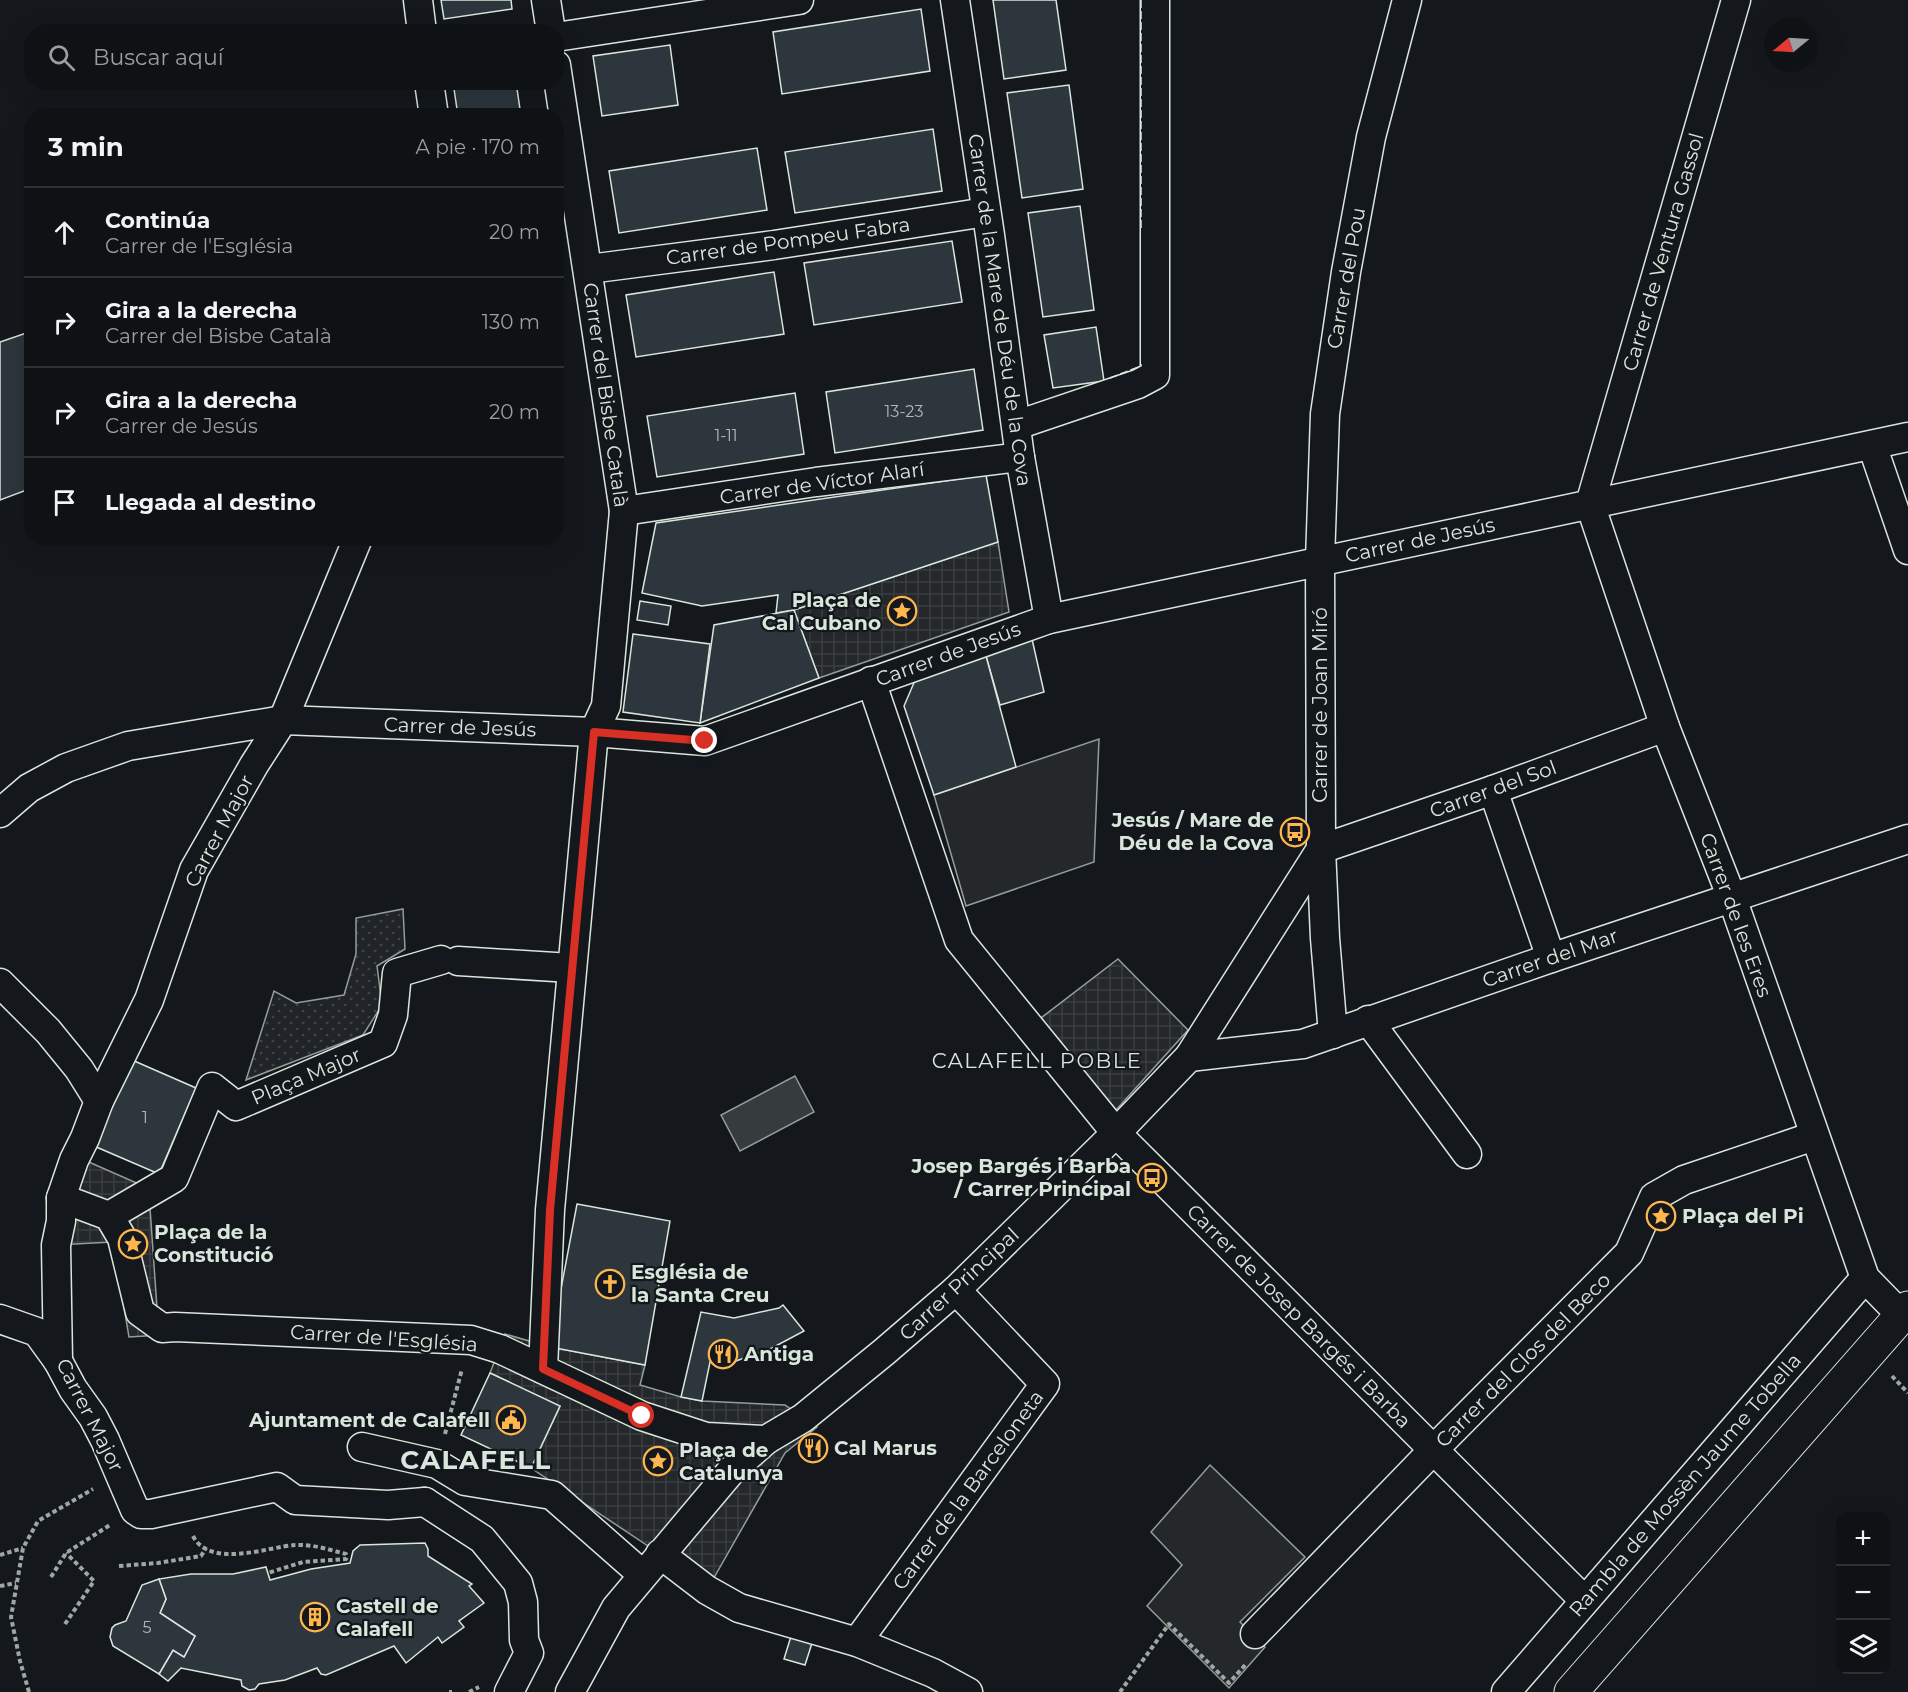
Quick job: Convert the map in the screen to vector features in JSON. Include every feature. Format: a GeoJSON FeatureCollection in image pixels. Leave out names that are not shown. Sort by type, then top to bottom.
{"type":"FeatureCollection","features":[{"type":"Feature","properties":{"kind":"street"},"geometry":{"type":"LineString","coordinates":[[418,0],[421,24]]}},
{"type":"Feature","properties":{"kind":"street"},"geometry":{"type":"LineString","coordinates":[[546,0],[550,24]]}},
{"type":"Feature","properties":{"kind":"street"},"geometry":{"type":"LineString","coordinates":[[564,36],[799,0]]}},
{"type":"Feature","properties":{"kind":"street","name":"Carrer de la Mare de Déu de la Cova"},"geometry":{"type":"LineString","coordinates":[[955,0],[987,212],[1020,457],[1049,619]]}},
{"type":"Feature","properties":{"kind":"street"},"geometry":{"type":"LineString","coordinates":[[1017,425],[1138,384],[1155,375],[1155,0]]}},
{"type":"Feature","properties":{"kind":"street","name":"Carrer del Pou"},"geometry":{"type":"LineString","coordinates":[[1320,561],[1325,414],[1334,345],[1371,137],[1407,0]]}},
{"type":"Feature","properties":{"kind":"street","name":"Carrer de Ventura Gassol"},"geometry":{"type":"LineString","coordinates":[[1590,504],[1736,0]]}},
{"type":"Feature","properties":{"kind":"street"},"geometry":{"type":"LineString","coordinates":[[430,90],[433,108]]}},
{"type":"Feature","properties":{"kind":"street","name":"Carrer del Bisbe Català"},"geometry":{"type":"LineString","coordinates":[[560,90],[563,108]]}},
{"type":"Feature","properties":{"kind":"street","name":"Carrer del Bisbe Català"},"geometry":{"type":"LineString","coordinates":[[543,1369],[550,1210],[571,968],[594,732],[606,706],[624,511],[564,114]]}},
{"type":"Feature","properties":{"kind":"street","name":"Carrer de Pompeu Fabra"},"geometry":{"type":"LineString","coordinates":[[589,269],[774,245],[987,212]]}},
{"type":"Feature","properties":{"kind":"street","name":"Carrer de Jesús"},"geometry":{"type":"LineString","coordinates":[[0,813],[29,788],[57,773],[128,746],[283,720],[594,732],[705,741],[1049,619],[1908,437]]}},
{"type":"Feature","properties":{"kind":"street"},"geometry":{"type":"LineString","coordinates":[[1872,445],[1908,550]]}},
{"type":"Feature","properties":{"kind":"street","name":"Carrer de Víctor Alarí"},"geometry":{"type":"LineString","coordinates":[[624,511],[816,482],[1020,457]]}},
{"type":"Feature","properties":{"kind":"street","name":"Carrer de les Eres"},"geometry":{"type":"LineString","coordinates":[[1590,504],[1665,727],[1732,898],[1865,1278],[1904,1311]]}},
{"type":"Feature","properties":{"kind":"street","name":"Carrer Major"},"geometry":{"type":"LineString","coordinates":[[123,1517],[120,1474],[93,1417],[73,1389],[58,1361],[56,1245],[62,1221],[61,1198],[99,1101],[149,1000],[194,870],[254,765],[283,720],[355,546]]}},
{"type":"Feature","properties":{"kind":"street","name":"Carrer de Joan Miró"},"geometry":{"type":"LineString","coordinates":[[1320,561],[1321,849],[1333,1034]]}},
{"type":"Feature","properties":{"kind":"street","name":"Carrer de Josep Bargés i Barba"},"geometry":{"type":"LineString","coordinates":[[871,681],[959,940],[1116,1133],[1584,1600]]}},
{"type":"Feature","properties":{"kind":"street","name":"Carrer del Sol"},"geometry":{"type":"LineString","coordinates":[[1321,849],[1493,790],[1665,727]]}},
{"type":"Feature","properties":{"kind":"street"},"geometry":{"type":"LineString","coordinates":[[1493,790],[1551,957]]}},
{"type":"Feature","properties":{"kind":"street","name":"Carrer del Mar"},"geometry":{"type":"LineString","coordinates":[[1189,1057],[1303,1044],[1551,957],[1908,839]]}},
{"type":"Feature","properties":{"kind":"street","name":"Carrer Principal"},"geometry":{"type":"LineString","coordinates":[[570,1692],[616,1608],[732,1470],[766,1440],[803,1418],[956,1290],[1116,1133],[1189,1057],[1321,849]]}},
{"type":"Feature","properties":{"kind":"street","name":"Plaça Major"},"geometry":{"type":"LineString","coordinates":[[109,1216],[174,1178],[212,1087],[236,1106],[383,1043],[393,1015],[397,973],[449,961],[571,968]]}},
{"type":"Feature","properties":{"kind":"street"},"geometry":{"type":"LineString","coordinates":[[0,983],[48,1031],[79,1069],[99,1101]]}},
{"type":"Feature","properties":{"kind":"street"},"geometry":{"type":"LineString","coordinates":[[1368,1020],[1467,1154]]}},
{"type":"Feature","properties":{"kind":"street","name":"Carrer del Clos del Beco"},"geometry":{"type":"LineString","coordinates":[[1255,1634],[1629,1253],[1654,1197],[1684,1180],[1814,1136]]}},
{"type":"Feature","properties":{"kind":"street"},"geometry":{"type":"LineString","coordinates":[[61,1198],[109,1216]]}},
{"type":"Feature","properties":{"kind":"street","name":"Carrer de l'Església"},"geometry":{"type":"LineString","coordinates":[[109,1216],[122,1238],[140,1312],[162,1328],[471,1340],[500,1349],[642,1416],[706,1437],[766,1440]]}},
{"type":"Feature","properties":{"kind":"street","name":"Rambla de Mossèn Jaume Tobella"},"geometry":{"type":"LineString","coordinates":[[1506,1692],[1865,1278]]}},
{"type":"Feature","properties":{"kind":"street","name":"Carrer de la Barceloneta"},"geometry":{"type":"LineString","coordinates":[[857,1642],[1045,1384],[956,1290]]}},
{"type":"Feature","properties":{"kind":"street"},"geometry":{"type":"LineString","coordinates":[[1571,1692],[1904,1311]]}},
{"type":"Feature","properties":{"kind":"street"},"geometry":{"type":"LineString","coordinates":[[0,1319],[37,1332],[58,1361]]}},
{"type":"Feature","properties":{"kind":"street"},"geometry":{"type":"LineString","coordinates":[[362,1447],[437,1464],[465,1481],[552,1495],[652,1564],[739,1608],[857,1642],[933,1673],[968,1692]]}},
{"type":"Feature","properties":{"kind":"street"},"geometry":{"type":"LineString","coordinates":[[425,1502],[437,1464]]}},
{"type":"Feature","properties":{"kind":"street"},"geometry":{"type":"LineString","coordinates":[[123,1517],[151,1515],[277,1487],[295,1500],[388,1505],[425,1502],[482,1539],[518,1583],[523,1602],[524,1640],[529,1653],[509,1692]]}},
{"type":"Feature","properties":{"kind":"path"},"geometry":{"type":"LineString","coordinates":[[437,1464],[471,1340]]}},
{"type":"Feature","properties":{"kind":"path"},"geometry":{"type":"LineString","coordinates":[[29,1692],[11,1617],[23,1548],[38,1521],[120,1474]]}},
{"type":"Feature","properties":{"kind":"path"},"geometry":{"type":"LineString","coordinates":[[179,1508],[196,1541],[218,1553],[231,1554],[296,1545],[319,1547],[346,1554],[347,1557],[346,1559],[303,1562],[268,1573]]}},
{"type":"Feature","properties":{"kind":"path"},"geometry":{"type":"LineString","coordinates":[[51,1577],[66,1553],[123,1517]]}},
{"type":"Feature","properties":{"kind":"path"},"geometry":{"type":"LineString","coordinates":[[0,1555],[23,1548]]}},
{"type":"Feature","properties":{"kind":"path"},"geometry":{"type":"LineString","coordinates":[[119,1566],[201,1556],[206,1548]]}},
{"type":"Feature","properties":{"kind":"path"},"geometry":{"type":"LineString","coordinates":[[65,1624],[94,1581],[66,1553]]}},
{"type":"Feature","properties":{"kind":"path"},"geometry":{"type":"LineString","coordinates":[[0,1586],[16,1583]]}},
{"type":"Feature","properties":{"kind":"path"},"geometry":{"type":"LineString","coordinates":[[1120,1692],[1169,1624],[1229,1683],[1248,1663]]}},
{"type":"Feature","properties":{"kind":"path"},"geometry":{"type":"LineString","coordinates":[[469,1692],[482,1686]]}},
{"type":"Feature","properties":{"kind":"shaded area","name":"Plaça de Cal Cubano"},"geometry":{"type":"Polygon","coordinates":[[[998,542],[1009,612],[819,678],[794,610],[998,542]]]}},
{"type":"Feature","properties":{"kind":"shaded area"},"geometry":{"type":"Polygon","coordinates":[[[1099,739],[1094,862],[966,906],[934,795],[1099,739]]]}},
{"type":"Feature","properties":{"kind":"shaded area"},"geometry":{"type":"Polygon","coordinates":[[[403,909],[405,949],[377,966],[382,1005],[363,1035],[246,1080],[274,991],[296,1003],[344,995],[356,954],[356,918],[403,909]]]}},
{"type":"Feature","properties":{"kind":"shaded area"},"geometry":{"type":"Polygon","coordinates":[[[1118,959],[1188,1030],[1116,1110],[1041,1018],[1118,959]]]}},
{"type":"Feature","properties":{"kind":"shaded area"},"geometry":{"type":"Polygon","coordinates":[[[795,1076],[814,1112],[740,1151],[721,1115],[795,1076]]]}},
{"type":"Feature","properties":{"kind":"shaded area","name":"Plaça de la Constitució"},"geometry":{"type":"Polygon","coordinates":[[[66,1152],[139,1184],[150,1208],[161,1335],[129,1337],[113,1242],[56,1245],[66,1152]]]}},
{"type":"Feature","properties":{"kind":"shaded area","name":"Plaça de Catalunya"},"geometry":{"type":"Polygon","coordinates":[[[505,1334],[550,1347],[645,1365],[640,1385],[681,1397],[702,1401],[785,1405],[817,1427],[785,1453],[707,1590],[660,1554],[531,1468],[560,1406],[490,1373],[505,1334]]]}},
{"type":"Feature","properties":{"kind":"shaded area"},"geometry":{"type":"Polygon","coordinates":[[[1210,1465],[1305,1557],[1240,1622],[1265,1647],[1229,1688],[1147,1606],[1182,1565],[1151,1532],[1210,1465]]]}},
{"type":"Feature","properties":{"kind":"building"},"geometry":{"type":"Polygon","coordinates":[[[441,0],[511,0],[512,9],[444,19],[441,0]]]}},
{"type":"Feature","properties":{"kind":"building"},"geometry":{"type":"Polygon","coordinates":[[[993,0],[1056,0],[1066,70],[1004,79],[993,0]]]}},
{"type":"Feature","properties":{"kind":"building"},"geometry":{"type":"Polygon","coordinates":[[[921,9],[930,71],[782,94],[773,32],[921,9]]]}},
{"type":"Feature","properties":{"kind":"building"},"geometry":{"type":"Polygon","coordinates":[[[670,45],[678,105],[602,116],[593,56],[670,45]]]}},
{"type":"Feature","properties":{"kind":"building"},"geometry":{"type":"Polygon","coordinates":[[[1069,85],[1083,189],[1022,198],[1007,93],[1069,85]]]}},
{"type":"Feature","properties":{"kind":"building"},"geometry":{"type":"Polygon","coordinates":[[[454,90],[517,90],[520,108],[457,108],[454,90]]]}},
{"type":"Feature","properties":{"kind":"building"},"geometry":{"type":"Polygon","coordinates":[[[933,129],[942,191],[795,213],[785,152],[933,129]]]}},
{"type":"Feature","properties":{"kind":"building"},"geometry":{"type":"Polygon","coordinates":[[[757,148],[767,210],[619,233],[609,171],[757,148]]]}},
{"type":"Feature","properties":{"kind":"building"},"geometry":{"type":"Polygon","coordinates":[[[1080,206],[1094,310],[1043,317],[1028,213],[1080,206]]]}},
{"type":"Feature","properties":{"kind":"building"},"geometry":{"type":"Polygon","coordinates":[[[952,241],[962,302],[814,325],[804,263],[952,241]]]}},
{"type":"Feature","properties":{"kind":"building"},"geometry":{"type":"Polygon","coordinates":[[[774,272],[784,334],[636,357],[626,295],[774,272]]]}},
{"type":"Feature","properties":{"kind":"building"},"geometry":{"type":"Polygon","coordinates":[[[1096,327],[1104,381],[1053,388],[1044,335],[1096,327]]]}},
{"type":"Feature","properties":{"kind":"building"},"geometry":{"type":"Polygon","coordinates":[[[24,334],[24,491],[0,500],[0,342],[24,334]]]}},
{"type":"Feature","properties":{"kind":"building"},"geometry":{"type":"Polygon","coordinates":[[[974,369],[983,430],[835,453],[826,392],[974,369]]]}},
{"type":"Feature","properties":{"kind":"building"},"geometry":{"type":"Polygon","coordinates":[[[795,393],[804,454],[657,477],[647,416],[795,393]]]}},
{"type":"Feature","properties":{"kind":"building"},"geometry":{"type":"Polygon","coordinates":[[[986,475],[998,542],[794,610],[776,613],[778,595],[702,606],[642,593],[656,523],[986,475]]]}},
{"type":"Feature","properties":{"kind":"building"},"geometry":{"type":"Polygon","coordinates":[[[640,601],[671,606],[668,625],[637,620],[640,601]]]}},
{"type":"Feature","properties":{"kind":"building"},"geometry":{"type":"Polygon","coordinates":[[[794,610],[819,678],[700,723],[714,625],[794,610]]]}},
{"type":"Feature","properties":{"kind":"building"},"geometry":{"type":"Polygon","coordinates":[[[633,634],[710,644],[700,723],[623,712],[633,634]]]}},
{"type":"Feature","properties":{"kind":"building"},"geometry":{"type":"Polygon","coordinates":[[[1032,639],[1044,692],[1000,705],[986,656],[1032,639]]]}},
{"type":"Feature","properties":{"kind":"building"},"geometry":{"type":"Polygon","coordinates":[[[986,656],[1016,767],[934,795],[904,706],[916,678],[986,656]]]}},
{"type":"Feature","properties":{"kind":"building"},"geometry":{"type":"Polygon","coordinates":[[[132,1060],[196,1088],[159,1174],[94,1146],[132,1060]]]}},
{"type":"Feature","properties":{"kind":"building","name":"Església de la Santa Creu"},"geometry":{"type":"Polygon","coordinates":[[[577,1204],[670,1221],[645,1365],[550,1347],[577,1204]]]}},
{"type":"Feature","properties":{"kind":"building","name":"Antiga"},"geometry":{"type":"Polygon","coordinates":[[[783,1305],[804,1331],[772,1348],[736,1361],[710,1362],[702,1401],[681,1397],[701,1312],[734,1318],[779,1308],[783,1305]]]}},
{"type":"Feature","properties":{"kind":"building","name":"Ajuntament de Calafell"},"geometry":{"type":"Polygon","coordinates":[[[490,1373],[560,1406],[531,1468],[461,1435],[490,1373]]]}},
{"type":"Feature","properties":{"kind":"building","name":"Castell de Calafell"},"geometry":{"type":"Polygon","coordinates":[[[425,1543],[428,1556],[472,1584],[469,1586],[484,1603],[459,1621],[464,1627],[442,1643],[438,1637],[406,1663],[394,1646],[326,1675],[321,1674],[317,1668],[285,1680],[259,1684],[255,1689],[249,1690],[242,1686],[241,1680],[181,1668],[168,1681],[159,1674],[173,1650],[184,1657],[195,1636],[160,1613],[166,1599],[159,1579],[191,1574],[233,1574],[266,1567],[270,1580],[311,1569],[350,1563],[353,1551],[360,1545],[425,1543]]]}},
{"type":"Feature","properties":{"kind":"building"},"geometry":{"type":"Polygon","coordinates":[[[159,1579],[166,1599],[160,1613],[195,1636],[184,1657],[173,1650],[159,1674],[113,1646],[110,1637],[115,1625],[126,1621],[142,1585],[159,1579]]]}},
{"type":"Feature","properties":{"kind":"building"},"geometry":{"type":"Polygon","coordinates":[[[792,1633],[813,1640],[805,1665],[784,1659],[792,1633]]]}},
{"type":"Feature","properties":{"kind":"fence"},"geometry":{"type":"LineString","coordinates":[[1141,0],[1141,229]]}},
{"type":"Feature","properties":{"kind":"fence"},"geometry":{"type":"LineString","coordinates":[[1110,378],[1141,366],[1141,364]]}},
{"type":"Feature","properties":{"kind":"place","name":"Plaça de Cal Cubano"},"geometry":{"type":"Point","coordinates":[902,611]}},
{"type":"Feature","properties":{"kind":"place","name":"Jesús / Mare de Déu de la Cova"},"geometry":{"type":"Point","coordinates":[1295,832]}},
{"type":"Feature","properties":{"kind":"place","name":"Josep Bargés i Barba / Carrer Principal"},"geometry":{"type":"Point","coordinates":[1152,1178]}},
{"type":"Feature","properties":{"kind":"place","name":"Plaça del Pi"},"geometry":{"type":"Point","coordinates":[1661,1216]}},
{"type":"Feature","properties":{"kind":"place","name":"Plaça de la Constitució"},"geometry":{"type":"Point","coordinates":[133,1244]}},
{"type":"Feature","properties":{"kind":"place","name":"Església de la Santa Creu"},"geometry":{"type":"Point","coordinates":[610,1284]}},
{"type":"Feature","properties":{"kind":"place","name":"Antiga"},"geometry":{"type":"Point","coordinates":[723,1354]}},
{"type":"Feature","properties":{"kind":"place","name":"Ajuntament de Calafell"},"geometry":{"type":"Point","coordinates":[511,1420]}},
{"type":"Feature","properties":{"kind":"place","name":"Cal Marus"},"geometry":{"type":"Point","coordinates":[813,1448]}},
{"type":"Feature","properties":{"kind":"place","name":"Plaça de Catalunya"},"geometry":{"type":"Point","coordinates":[658,1461]}},
{"type":"Feature","properties":{"kind":"place","name":"Castell de Calafell"},"geometry":{"type":"Point","coordinates":[315,1617]}},
{"type":"Feature","properties":{"kind":"district","name":"CALAFELL POBLE"},"geometry":{"type":"Point","coordinates":[1037,1061]}},
{"type":"Feature","properties":{"kind":"district","name":"CALAFELL"},"geometry":{"type":"Point","coordinates":[476,1460]}},
{"type":"Feature","properties":{"kind":"route"},"geometry":{"type":"LineString","coordinates":[[642,1416],[543,1369],[550,1210],[571,968],[594,732],[705,741]]}}]}
